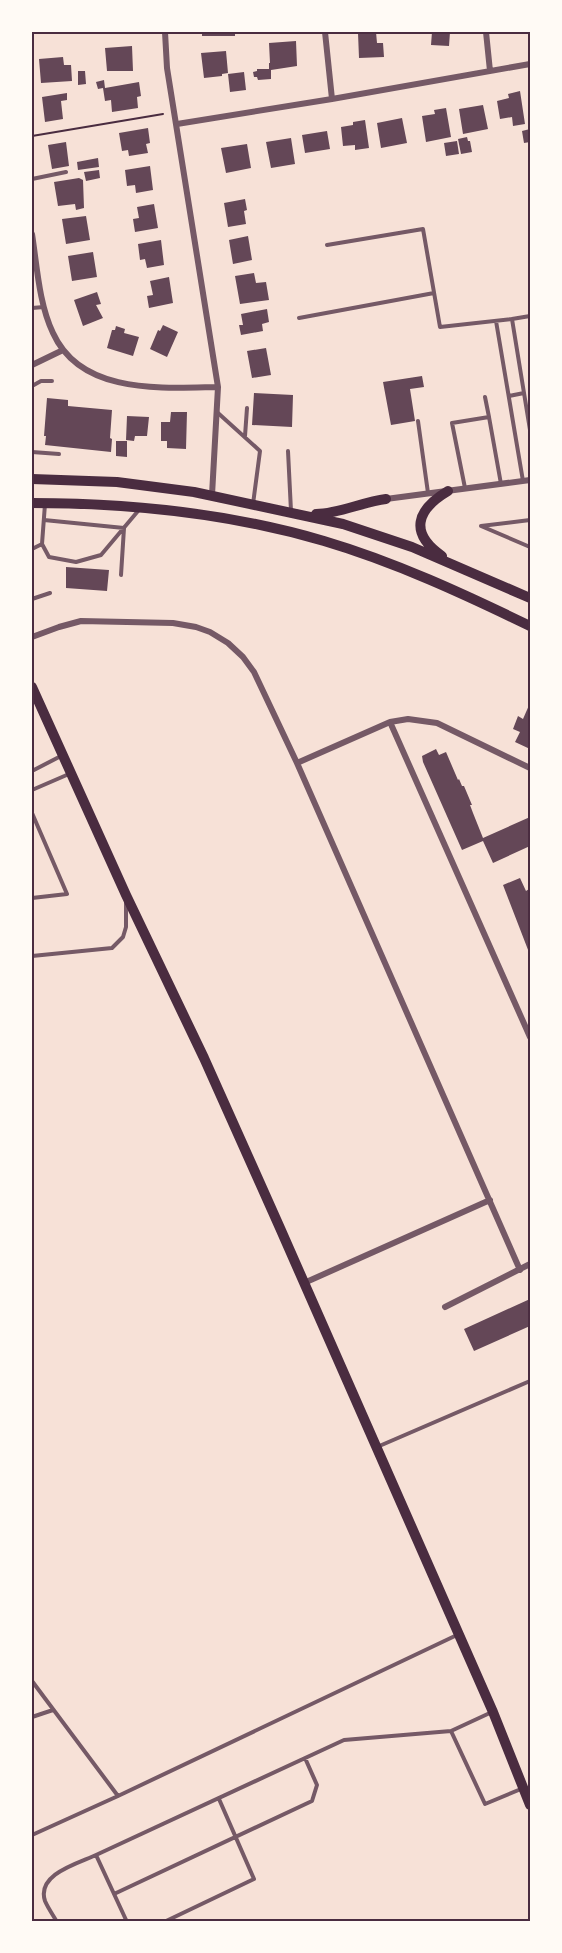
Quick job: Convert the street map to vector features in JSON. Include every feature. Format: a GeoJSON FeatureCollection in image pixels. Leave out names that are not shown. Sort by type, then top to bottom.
{"type":"FeatureCollection","features":[{"type":"Feature","properties":{"kind":"main road"},"geometry":{"type":"LineString","coordinates":[[32,479],[117,482],[212,495],[343,524],[412,547],[531,598]]}},
{"type":"Feature","properties":{"kind":"main road"},"geometry":{"type":"LineString","coordinates":[[448,491],[425,508],[420,518],[421,529],[426,541],[437,553],[455,565]]}},
{"type":"Feature","properties":{"kind":"main road"},"geometry":{"type":"LineString","coordinates":[[296,513],[328,513],[386,499]]}},
{"type":"Feature","properties":{"kind":"main road"},"geometry":{"type":"LineString","coordinates":[[32,503],[140,508],[209,515],[325,541],[403,570],[531,626]]}},
{"type":"Feature","properties":{"kind":"main road"},"geometry":{"type":"LineString","coordinates":[[32,687],[126,895],[204,1058],[493,1712],[531,1805]]}},
{"type":"Feature","properties":{"kind":"street"},"geometry":{"type":"LineString","coordinates":[[165,32],[167,68],[218,387],[212,495]]}},
{"type":"Feature","properties":{"kind":"street"},"geometry":{"type":"LineString","coordinates":[[325,32],[332,99]]}},
{"type":"Feature","properties":{"kind":"street"},"geometry":{"type":"LineString","coordinates":[[486,32],[490,71]]}},
{"type":"Feature","properties":{"kind":"street"},"geometry":{"type":"LineString","coordinates":[[177,124],[531,64]]}},
{"type":"Feature","properties":{"kind":"street"},"geometry":{"type":"LineString","coordinates":[[32,234],[33,249],[52,333],[63,350],[84,368],[111,382],[160,388],[218,387]]}},
{"type":"Feature","properties":{"kind":"street"},"geometry":{"type":"LineString","coordinates":[[32,365],[63,350]]}},
{"type":"Feature","properties":{"kind":"street"},"geometry":{"type":"LineString","coordinates":[[386,499],[527,481]]}},
{"type":"Feature","properties":{"kind":"street"},"geometry":{"type":"LineString","coordinates":[[32,637],[59,627],[88,621],[173,623],[210,632],[228,643],[243,657],[254,672],[297,763],[520,1270]]}},
{"type":"Feature","properties":{"kind":"street"},"geometry":{"type":"LineString","coordinates":[[297,763],[390,722],[408,719],[437,723],[531,768]]}},
{"type":"Feature","properties":{"kind":"street"},"geometry":{"type":"LineString","coordinates":[[390,722],[531,1036]]}},
{"type":"Feature","properties":{"kind":"street"},"geometry":{"type":"LineString","coordinates":[[304,1283],[490,1200]]}},
{"type":"Feature","properties":{"kind":"street"},"geometry":{"type":"LineString","coordinates":[[446,1306],[531,1264]]}},
{"type":"Feature","properties":{"kind":"lane"},"geometry":{"type":"LineString","coordinates":[[32,178],[66,172]]}},
{"type":"Feature","properties":{"kind":"lane"},"geometry":{"type":"LineString","coordinates":[[327,245],[423,229],[440,327],[531,316]]}},
{"type":"Feature","properties":{"kind":"lane"},"geometry":{"type":"LineString","coordinates":[[299,318],[434,293]]}},
{"type":"Feature","properties":{"kind":"lane"},"geometry":{"type":"LineString","coordinates":[[32,308],[45,307]]}},
{"type":"Feature","properties":{"kind":"lane"},"geometry":{"type":"LineString","coordinates":[[512,319],[531,430]]}},
{"type":"Feature","properties":{"kind":"lane"},"geometry":{"type":"LineString","coordinates":[[496,321],[527,481]]}},
{"type":"Feature","properties":{"kind":"lane"},"geometry":{"type":"LineString","coordinates":[[32,386],[40,381],[52,381]]}},
{"type":"Feature","properties":{"kind":"lane"},"geometry":{"type":"LineString","coordinates":[[509,396],[524,393]]}},
{"type":"Feature","properties":{"kind":"lane"},"geometry":{"type":"LineString","coordinates":[[485,397],[501,484]]}},
{"type":"Feature","properties":{"kind":"lane"},"geometry":{"type":"LineString","coordinates":[[245,437],[247,408]]}},
{"type":"Feature","properties":{"kind":"lane"},"geometry":{"type":"LineString","coordinates":[[218,413],[260,451],[253,504]]}},
{"type":"Feature","properties":{"kind":"lane"},"geometry":{"type":"LineString","coordinates":[[465,489],[452,423],[489,417]]}},
{"type":"Feature","properties":{"kind":"lane"},"geometry":{"type":"LineString","coordinates":[[418,421],[428,494]]}},
{"type":"Feature","properties":{"kind":"lane"},"geometry":{"type":"LineString","coordinates":[[288,451],[296,513]]}},
{"type":"Feature","properties":{"kind":"lane"},"geometry":{"type":"LineString","coordinates":[[32,452],[59,454]]}},
{"type":"Feature","properties":{"kind":"lane"},"geometry":{"type":"LineString","coordinates":[[45,503],[42,544],[49,557],[76,562],[101,555],[140,508]]}},
{"type":"Feature","properties":{"kind":"lane"},"geometry":{"type":"LineString","coordinates":[[44,520],[124,528]]}},
{"type":"Feature","properties":{"kind":"lane"},"geometry":{"type":"LineString","coordinates":[[531,520],[482,526],[531,547]]}},
{"type":"Feature","properties":{"kind":"lane"},"geometry":{"type":"LineString","coordinates":[[121,575],[124,528]]}},
{"type":"Feature","properties":{"kind":"lane"},"geometry":{"type":"LineString","coordinates":[[32,549],[42,544]]}},
{"type":"Feature","properties":{"kind":"lane"},"geometry":{"type":"LineString","coordinates":[[32,600],[50,593]]}},
{"type":"Feature","properties":{"kind":"lane"},"geometry":{"type":"LineString","coordinates":[[32,771],[62,756]]}},
{"type":"Feature","properties":{"kind":"lane"},"geometry":{"type":"LineString","coordinates":[[32,790],[70,774]]}},
{"type":"Feature","properties":{"kind":"lane"},"geometry":{"type":"LineString","coordinates":[[32,813],[67,894],[32,898]]}},
{"type":"Feature","properties":{"kind":"lane"},"geometry":{"type":"LineString","coordinates":[[32,956],[112,948],[123,936],[126,927],[126,895]]}},
{"type":"Feature","properties":{"kind":"lane"},"geometry":{"type":"LineString","coordinates":[[376,1447],[531,1382]]}},
{"type":"Feature","properties":{"kind":"lane"},"geometry":{"type":"LineString","coordinates":[[32,1835],[457,1634]]}},
{"type":"Feature","properties":{"kind":"lane"},"geometry":{"type":"LineString","coordinates":[[32,1681],[117,1796]]}},
{"type":"Feature","properties":{"kind":"lane"},"geometry":{"type":"LineString","coordinates":[[32,1717],[53,1710]]}},
{"type":"Feature","properties":{"kind":"lane"},"geometry":{"type":"LineString","coordinates":[[57,1922],[44,1899],[47,1882],[53,1874],[344,1740],[451,1731],[493,1712]]}},
{"type":"Feature","properties":{"kind":"lane"},"geometry":{"type":"LineString","coordinates":[[451,1731],[485,1804],[524,1788]]}},
{"type":"Feature","properties":{"kind":"lane"},"geometry":{"type":"LineString","coordinates":[[114,1894],[312,1801],[317,1785],[305,1758]]}},
{"type":"Feature","properties":{"kind":"lane"},"geometry":{"type":"LineString","coordinates":[[164,1922],[254,1879],[219,1798]]}},
{"type":"Feature","properties":{"kind":"lane"},"geometry":{"type":"LineString","coordinates":[[96,1855],[127,1922]]}},
{"type":"Feature","properties":{"kind":"path"},"geometry":{"type":"LineString","coordinates":[[32,136],[175,112]]}},
{"type":"Feature","properties":{"kind":"building"},"geometry":{"type":"Polygon","coordinates":[[[202,32],[235,32],[235,36],[202,36],[202,32]]]}},
{"type":"Feature","properties":{"kind":"building"},"geometry":{"type":"Polygon","coordinates":[[[376,32],[377,43],[383,43],[384,57],[359,58],[358,33],[376,32]]]}},
{"type":"Feature","properties":{"kind":"building"},"geometry":{"type":"Polygon","coordinates":[[[432,32],[450,32],[449,46],[431,45],[432,32]]]}},
{"type":"Feature","properties":{"kind":"building"},"geometry":{"type":"Polygon","coordinates":[[[296,41],[297,66],[271,70],[271,79],[258,80],[254,77],[253,72],[257,69],[269,69],[269,43],[296,41]]]}},
{"type":"Feature","properties":{"kind":"building"},"geometry":{"type":"Polygon","coordinates":[[[132,46],[133,71],[107,71],[105,48],[132,46]]]}},
{"type":"Feature","properties":{"kind":"building"},"geometry":{"type":"Polygon","coordinates":[[[226,51],[228,73],[204,78],[201,53],[226,51]]]}},
{"type":"Feature","properties":{"kind":"building"},"geometry":{"type":"Polygon","coordinates":[[[63,57],[64,65],[71,65],[72,81],[41,83],[39,59],[63,57]]]}},
{"type":"Feature","properties":{"kind":"building"},"geometry":{"type":"Polygon","coordinates":[[[78,71],[85,71],[86,84],[78,85],[78,71]]]}},
{"type":"Feature","properties":{"kind":"building"},"geometry":{"type":"Polygon","coordinates":[[[244,72],[246,90],[230,92],[228,74],[244,72]]]}},
{"type":"Feature","properties":{"kind":"building"},"geometry":{"type":"Polygon","coordinates":[[[104,80],[105,88],[139,82],[141,96],[137,97],[138,108],[112,112],[111,100],[105,101],[103,88],[98,89],[96,82],[104,80]]]}},
{"type":"Feature","properties":{"kind":"building"},"geometry":{"type":"Polygon","coordinates":[[[520,91],[525,124],[513,126],[512,117],[500,119],[497,101],[509,98],[508,94],[520,91]]]}},
{"type":"Feature","properties":{"kind":"building"},"geometry":{"type":"Polygon","coordinates":[[[67,93],[67,100],[61,101],[63,119],[45,122],[42,97],[67,93]]]}},
{"type":"Feature","properties":{"kind":"building"},"geometry":{"type":"Polygon","coordinates":[[[483,105],[488,129],[463,134],[459,109],[483,105]]]}},
{"type":"Feature","properties":{"kind":"building"},"geometry":{"type":"Polygon","coordinates":[[[446,108],[451,137],[426,142],[422,116],[435,114],[434,110],[446,108]]]}},
{"type":"Feature","properties":{"kind":"building"},"geometry":{"type":"Polygon","coordinates":[[[402,118],[407,143],[381,148],[377,123],[402,118]]]}},
{"type":"Feature","properties":{"kind":"building"},"geometry":{"type":"Polygon","coordinates":[[[365,120],[369,148],[355,150],[355,145],[343,146],[341,127],[365,120]]]}},
{"type":"Feature","properties":{"kind":"building"},"geometry":{"type":"Polygon","coordinates":[[[148,128],[150,143],[146,144],[148,153],[129,156],[128,150],[122,151],[119,133],[148,128]]]}},
{"type":"Feature","properties":{"kind":"building"},"geometry":{"type":"Polygon","coordinates":[[[530,129],[530,142],[524,143],[522,131],[530,129]]]}},
{"type":"Feature","properties":{"kind":"building"},"geometry":{"type":"Polygon","coordinates":[[[327,131],[330,149],[305,153],[302,135],[327,131]]]}},
{"type":"Feature","properties":{"kind":"building"},"geometry":{"type":"Polygon","coordinates":[[[467,137],[472,152],[461,154],[458,139],[467,137]]]}},
{"type":"Feature","properties":{"kind":"building"},"geometry":{"type":"Polygon","coordinates":[[[291,138],[295,164],[271,168],[266,142],[291,138]]]}},
{"type":"Feature","properties":{"kind":"building"},"geometry":{"type":"Polygon","coordinates":[[[457,141],[459,154],[446,156],[444,143],[457,141]]]}},
{"type":"Feature","properties":{"kind":"building"},"geometry":{"type":"Polygon","coordinates":[[[66,142],[69,166],[52,169],[48,145],[66,142]]]}},
{"type":"Feature","properties":{"kind":"building"},"geometry":{"type":"Polygon","coordinates":[[[247,144],[251,168],[226,173],[221,148],[247,144]]]}},
{"type":"Feature","properties":{"kind":"building"},"geometry":{"type":"Polygon","coordinates":[[[98,158],[99,167],[78,170],[77,162],[98,158]]]}},
{"type":"Feature","properties":{"kind":"building"},"geometry":{"type":"Polygon","coordinates":[[[150,166],[153,190],[136,193],[135,185],[127,186],[125,170],[150,166]]]}},
{"type":"Feature","properties":{"kind":"building"},"geometry":{"type":"Polygon","coordinates":[[[99,170],[100,178],[86,181],[84,172],[99,170]]]}},
{"type":"Feature","properties":{"kind":"building"},"geometry":{"type":"Polygon","coordinates":[[[79,178],[83,180],[84,208],[76,210],[75,204],[58,206],[54,182],[79,178]]]}},
{"type":"Feature","properties":{"kind":"building"},"geometry":{"type":"Polygon","coordinates":[[[245,199],[246,224],[228,227],[224,203],[245,199]]]}},
{"type":"Feature","properties":{"kind":"building"},"geometry":{"type":"Polygon","coordinates":[[[154,204],[158,228],[135,232],[133,219],[139,218],[137,207],[154,204]]]}},
{"type":"Feature","properties":{"kind":"building"},"geometry":{"type":"Polygon","coordinates":[[[86,216],[90,240],[66,244],[62,219],[86,216]]]}},
{"type":"Feature","properties":{"kind":"building"},"geometry":{"type":"Polygon","coordinates":[[[248,236],[252,260],[233,264],[229,240],[248,236]]]}},
{"type":"Feature","properties":{"kind":"building"},"geometry":{"type":"Polygon","coordinates":[[[161,240],[164,265],[147,268],[145,259],[140,260],[138,244],[161,240]]]}},
{"type":"Feature","properties":{"kind":"building"},"geometry":{"type":"Polygon","coordinates":[[[93,252],[97,277],[72,281],[68,256],[93,252]]]}},
{"type":"Feature","properties":{"kind":"building"},"geometry":{"type":"Polygon","coordinates":[[[254,273],[256,283],[266,282],[269,300],[240,304],[235,276],[254,273]]]}},
{"type":"Feature","properties":{"kind":"building"},"geometry":{"type":"Polygon","coordinates":[[[169,277],[173,303],[149,308],[147,296],[153,295],[150,281],[169,277]]]}},
{"type":"Feature","properties":{"kind":"building"},"geometry":{"type":"Polygon","coordinates":[[[97,292],[101,304],[96,305],[103,318],[83,326],[74,300],[97,292]]]}},
{"type":"Feature","properties":{"kind":"building"},"geometry":{"type":"Polygon","coordinates":[[[267,309],[269,322],[262,324],[263,331],[241,335],[239,325],[243,325],[241,314],[267,309]]]}},
{"type":"Feature","properties":{"kind":"building"},"geometry":{"type":"Polygon","coordinates":[[[163,325],[178,332],[167,357],[150,349],[158,330],[160,331],[163,325]]]}},
{"type":"Feature","properties":{"kind":"building"},"geometry":{"type":"Polygon","coordinates":[[[116,326],[125,329],[124,333],[139,337],[133,356],[107,348],[112,330],[115,330],[116,326]]]}},
{"type":"Feature","properties":{"kind":"building"},"geometry":{"type":"Polygon","coordinates":[[[266,348],[271,375],[252,378],[247,351],[266,348]]]}},
{"type":"Feature","properties":{"kind":"building"},"geometry":{"type":"Polygon","coordinates":[[[422,376],[424,387],[410,389],[415,421],[391,425],[383,382],[422,376]]]}},
{"type":"Feature","properties":{"kind":"building"},"geometry":{"type":"Polygon","coordinates":[[[254,393],[293,395],[292,427],[252,425],[254,393]]]}},
{"type":"Feature","properties":{"kind":"building"},"geometry":{"type":"Polygon","coordinates":[[[47,398],[68,400],[68,406],[112,410],[111,452],[45,445],[47,398]]]}},
{"type":"Feature","properties":{"kind":"building"},"geometry":{"type":"Polygon","coordinates":[[[171,412],[187,412],[186,449],[167,448],[167,441],[161,441],[161,422],[170,422],[171,412]]]}},
{"type":"Feature","properties":{"kind":"building"},"geometry":{"type":"Polygon","coordinates":[[[127,416],[149,417],[147,436],[135,436],[134,441],[126,440],[127,416]]]}},
{"type":"Feature","properties":{"kind":"building"},"geometry":{"type":"Polygon","coordinates":[[[116,441],[127,441],[127,457],[116,456],[116,441]]]}},
{"type":"Feature","properties":{"kind":"building"},"geometry":{"type":"Polygon","coordinates":[[[66,567],[109,570],[107,591],[66,588],[66,567]]]}},
{"type":"Feature","properties":{"kind":"building"},"geometry":{"type":"Polygon","coordinates":[[[530,703],[530,749],[515,742],[520,732],[513,729],[518,716],[523,719],[530,703]]]}},
{"type":"Feature","properties":{"kind":"building"},"geometry":{"type":"Polygon","coordinates":[[[436,749],[439,755],[446,752],[458,780],[464,786],[483,838],[530,817],[530,846],[493,863],[483,841],[462,850],[423,762],[422,756],[436,749]]]}},
{"type":"Feature","properties":{"kind":"building"},"geometry":{"type":"Polygon","coordinates":[[[520,878],[526,891],[529,889],[530,892],[530,955],[503,885],[520,878]]]}},
{"type":"Feature","properties":{"kind":"building"},"geometry":{"type":"Polygon","coordinates":[[[530,1299],[530,1326],[474,1351],[464,1329],[530,1299]]]}}]}
